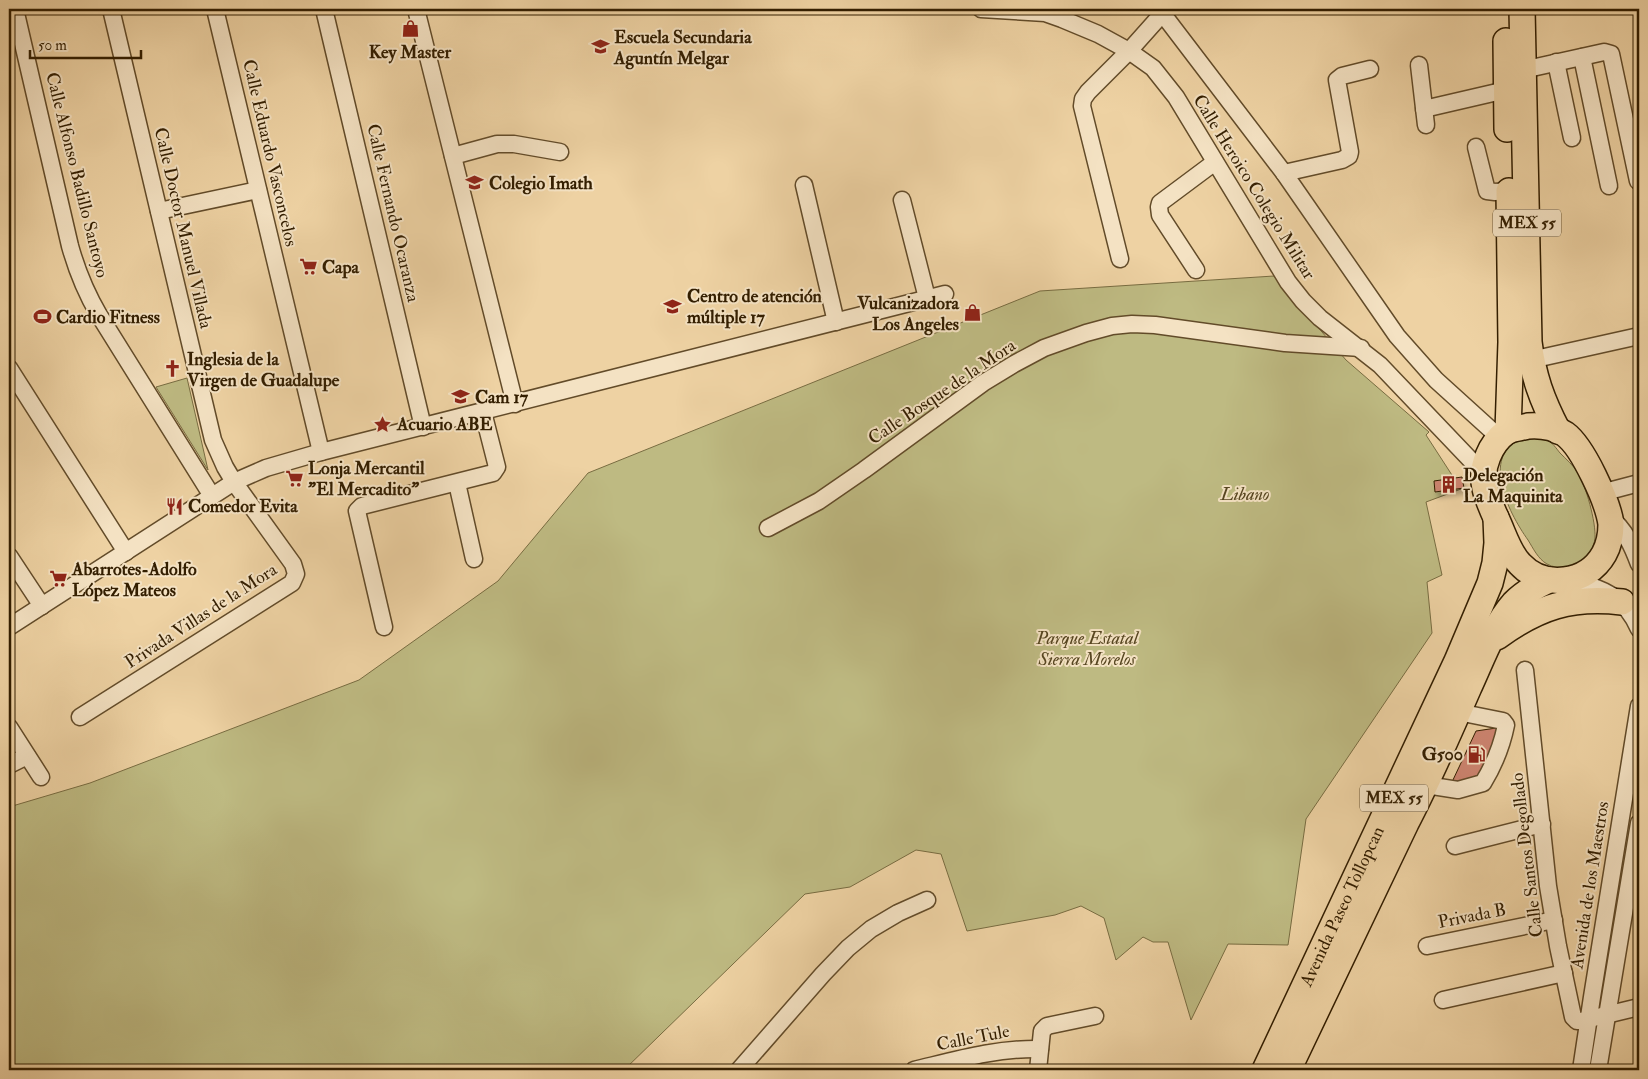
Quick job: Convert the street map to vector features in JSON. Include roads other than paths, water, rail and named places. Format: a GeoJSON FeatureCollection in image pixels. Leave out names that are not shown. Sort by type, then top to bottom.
{"type":"FeatureCollection","features":[{"type":"Feature","properties":{"kind":"highway","name":"MEX 55"},"geometry":{"type":"LineString","coordinates":[[1504,435],[1511,342],[1505,9]]}},
{"type":"Feature","properties":{"kind":"highway","name":"MEX 55"},"geometry":{"type":"LineString","coordinates":[[1522,9],[1529,342],[1531,360],[1540,394],[1558,431]]}},
{"type":"Feature","properties":{"kind":"highway"},"geometry":{"type":"LineString","coordinates":[[1539,426],[1558,431],[1566,435],[1576,445],[1585,459],[1605,505],[1610,536],[1602,558],[1588,572],[1559,580],[1538,577],[1519,563],[1512,553],[1486,496],[1483,481],[1485,462],[1492,446],[1504,435],[1539,426]]}},
{"type":"Feature","properties":{"kind":"highway","name":"Avenida Paseo Tollopcan"},"geometry":{"type":"LineString","coordinates":[[1265,1070],[1449,679],[1490,584],[1497,543],[1496,518]]}},
{"type":"Feature","properties":{"kind":"highway","name":"Avenida Paseo Tollopcan"},"geometry":{"type":"LineString","coordinates":[[1288,1070],[1426,785],[1489,643],[1503,617],[1514,604],[1535,586],[1559,580]]}},
{"type":"Feature","properties":{"kind":"highway"},"geometry":{"type":"LineString","coordinates":[[1489,643],[1524,619],[1548,608],[1588,600],[1622,602]]}},
{"type":"Feature","properties":{"kind":"street","name":"Calle Alfonso Badillo Santoyo"},"geometry":{"type":"LineString","coordinates":[[15,9],[68,236],[86,292],[212,496]]}},
{"type":"Feature","properties":{"kind":"street","name":"Calle Doctor Manuel Villada"},"geometry":{"type":"LineString","coordinates":[[112,9],[208,424],[218,453],[234,482]]}},
{"type":"Feature","properties":{"kind":"street","name":"Calle Eduardo Vasconcelos"},"geometry":{"type":"LineString","coordinates":[[215,9],[321,452]]}},
{"type":"Feature","properties":{"kind":"street","name":"Calle Fernando Ocaranza"},"geometry":{"type":"LineString","coordinates":[[324,9],[423,427]]}},
{"type":"Feature","properties":{"kind":"street"},"geometry":{"type":"LineString","coordinates":[[416,9],[515,404]]}},
{"type":"Feature","properties":{"kind":"street","name":"Calle Heroico Colegio Militar"},"geometry":{"type":"LineString","coordinates":[[981,9],[1047,11],[1129,51],[1153,68],[1167,85],[1288,282],[1303,301],[1320,318],[1361,348],[1380,365],[1483,473]]}},
{"type":"Feature","properties":{"kind":"street"},"geometry":{"type":"LineString","coordinates":[[1120,259],[1082,106],[1083,99],[1129,51],[1156,10]]}},
{"type":"Feature","properties":{"kind":"street","name":"Calle Heroico Colegio Militar"},"geometry":{"type":"LineString","coordinates":[[1156,10],[1284,173],[1397,336],[1450,393],[1504,435]]}},
{"type":"Feature","properties":{"kind":"street"},"geometry":{"type":"LineString","coordinates":[[1523,70],[1607,52],[1612,56],[1638,181]]}},
{"type":"Feature","properties":{"kind":"street"},"geometry":{"type":"LineString","coordinates":[[1582,57],[1609,186]]}},
{"type":"Feature","properties":{"kind":"street"},"geometry":{"type":"LineString","coordinates":[[1556,62],[1572,138]]}},
{"type":"Feature","properties":{"kind":"street"},"geometry":{"type":"LineString","coordinates":[[1418,65],[1425,117],[1506,90]]}},
{"type":"Feature","properties":{"kind":"street"},"geometry":{"type":"LineString","coordinates":[[1284,173],[1342,160],[1349,156],[1350,152],[1336,80],[1342,76],[1370,69]]}},
{"type":"Feature","properties":{"kind":"street"},"geometry":{"type":"LineString","coordinates":[[453,156],[497,144],[514,144],[560,152]]}},
{"type":"Feature","properties":{"kind":"street"},"geometry":{"type":"LineString","coordinates":[[1476,148],[1487,190],[1495,192],[1509,191]]}},
{"type":"Feature","properties":{"kind":"street"},"geometry":{"type":"LineString","coordinates":[[1196,270],[1160,215],[1158,207],[1160,203],[1215,162]]}},
{"type":"Feature","properties":{"kind":"street"},"geometry":{"type":"LineString","coordinates":[[804,184],[836,322]]}},
{"type":"Feature","properties":{"kind":"street"},"geometry":{"type":"LineString","coordinates":[[159,211],[258,190]]}},
{"type":"Feature","properties":{"kind":"street"},"geometry":{"type":"LineString","coordinates":[[902,200],[927,298]]}},
{"type":"Feature","properties":{"kind":"street"},"geometry":{"type":"LineString","coordinates":[[9,627],[234,482],[266,468],[321,452],[945,294]]}},
{"type":"Feature","properties":{"kind":"street","name":"Calle Bosque de la Mora"},"geometry":{"type":"LineString","coordinates":[[768,528],[819,501],[1014,364],[1044,348],[1086,333],[1112,326],[1132,324],[1156,325],[1285,344],[1361,348]]}},
{"type":"Feature","properties":{"kind":"street"},"geometry":{"type":"LineString","coordinates":[[1531,360],[1639,336]]}},
{"type":"Feature","properties":{"kind":"street"},"geometry":{"type":"LineString","coordinates":[[9,368],[126,552]]}},
{"type":"Feature","properties":{"kind":"street"},"geometry":{"type":"LineString","coordinates":[[384,627],[358,511],[362,506],[493,473],[496,468],[484,412]]}},
{"type":"Feature","properties":{"kind":"street","name":"Privada Villas de la Mora"},"geometry":{"type":"LineString","coordinates":[[80,717],[292,583],[295,579],[296,568],[234,482]]}},
{"type":"Feature","properties":{"kind":"street"},"geometry":{"type":"LineString","coordinates":[[457,483],[474,559]]}},
{"type":"Feature","properties":{"kind":"street"},"geometry":{"type":"LineString","coordinates":[[1639,483],[1605,505],[1626,535],[1639,564]]}},
{"type":"Feature","properties":{"kind":"street"},"geometry":{"type":"LineString","coordinates":[[9,556],[42,606]]}},
{"type":"Feature","properties":{"kind":"street"},"geometry":{"type":"LineString","coordinates":[[1559,580],[1592,585],[1607,592],[1622,602],[1639,629]]}},
{"type":"Feature","properties":{"kind":"street","name":"Calle Santos Degollado"},"geometry":{"type":"LineString","coordinates":[[1524,670],[1554,920],[1573,1016],[1577,1021],[1588,1019]]}},
{"type":"Feature","properties":{"kind":"street","name":"Avenida de los Maestros"},"geometry":{"type":"LineString","coordinates":[[1581,1070],[1639,706]]}},
{"type":"Feature","properties":{"kind":"street"},"geometry":{"type":"LineString","coordinates":[[1426,785],[1458,790],[1470,787],[1483,783],[1491,768],[1503,740],[1506,725],[1503,721],[1493,718],[1458,712]]}},
{"type":"Feature","properties":{"kind":"street"},"geometry":{"type":"LineString","coordinates":[[11,736],[41,777]]}},
{"type":"Feature","properties":{"kind":"street"},"geometry":{"type":"LineString","coordinates":[[9,765],[26,756]]}},
{"type":"Feature","properties":{"kind":"street"},"geometry":{"type":"LineString","coordinates":[[1598,1070],[1639,823]]}},
{"type":"Feature","properties":{"kind":"street"},"geometry":{"type":"LineString","coordinates":[[1455,846],[1542,824]]}},
{"type":"Feature","properties":{"kind":"street"},"geometry":{"type":"LineString","coordinates":[[738,1070],[848,948],[871,929],[927,900]]}},
{"type":"Feature","properties":{"kind":"street","name":"Privada B"},"geometry":{"type":"LineString","coordinates":[[1428,946],[1554,920]]}},
{"type":"Feature","properties":{"kind":"street"},"geometry":{"type":"LineString","coordinates":[[1443,1000],[1564,973]]}},
{"type":"Feature","properties":{"kind":"street"},"geometry":{"type":"LineString","coordinates":[[1588,1019],[1639,1007]]}},
{"type":"Feature","properties":{"kind":"street"},"geometry":{"type":"LineString","coordinates":[[1038,1070],[1042,1031],[1047,1026],[1096,1016]]}},
{"type":"Feature","properties":{"kind":"street","name":"Calle Tule"},"geometry":{"type":"LineString","coordinates":[[914,1070],[990,1052],[1014,1049],[1040,1049]]}},
{"type":"Feature","properties":{"kind":"place","name":"Key Master"},"geometry":{"type":"Point","coordinates":[410,29]}},
{"type":"Feature","properties":{"kind":"place","name":"Escuela Secundaria Aguntín Melgar"},"geometry":{"type":"Point","coordinates":[600,47]}},
{"type":"Feature","properties":{"kind":"place","name":"Colegio Imath"},"geometry":{"type":"Point","coordinates":[475,183]}},
{"type":"Feature","properties":{"kind":"place","name":"Capa"},"geometry":{"type":"Point","coordinates":[308,267]}},
{"type":"Feature","properties":{"kind":"place","name":"Centro de atención múltiple 17"},"geometry":{"type":"Point","coordinates":[673,306]}},
{"type":"Feature","properties":{"kind":"place","name":"Vulcanizadora Los Angeles"},"geometry":{"type":"Point","coordinates":[973,313]}},
{"type":"Feature","properties":{"kind":"place","name":"Cardio Fitness"},"geometry":{"type":"Point","coordinates":[42,317]}},
{"type":"Feature","properties":{"kind":"place","name":"Inglesia de la Virgen de Guadalupe"},"geometry":{"type":"Point","coordinates":[173,369]}},
{"type":"Feature","properties":{"kind":"place","name":"Cam 17"},"geometry":{"type":"Point","coordinates":[461,397]}},
{"type":"Feature","properties":{"kind":"place","name":"Acuario ABE"},"geometry":{"type":"Point","coordinates":[383,424]}},
{"type":"Feature","properties":{"kind":"place","name":"Lonja Mercantil \"El Mercadito\""},"geometry":{"type":"Point","coordinates":[294,478]}},
{"type":"Feature","properties":{"kind":"place","name":"Delegación La Maquinita"},"geometry":{"type":"Point","coordinates":[1449,485]}},
{"type":"Feature","properties":{"kind":"place","name":"Comedor Evita"},"geometry":{"type":"Point","coordinates":[174,506]}},
{"type":"Feature","properties":{"kind":"place","name":"Abarrotes-Adolfo López Mateos"},"geometry":{"type":"Point","coordinates":[58,579]}},
{"type":"Feature","properties":{"kind":"place","name":"G500"},"geometry":{"type":"Point","coordinates":[1477,754]}},
{"type":"Feature","properties":{"kind":"park label","name":"Libano"},"geometry":{"type":"Point","coordinates":[1245,494]}},
{"type":"Feature","properties":{"kind":"park label","name":"Parque Estatal Sierra Morelos"},"geometry":{"type":"Point","coordinates":[1087,648]}}]}
